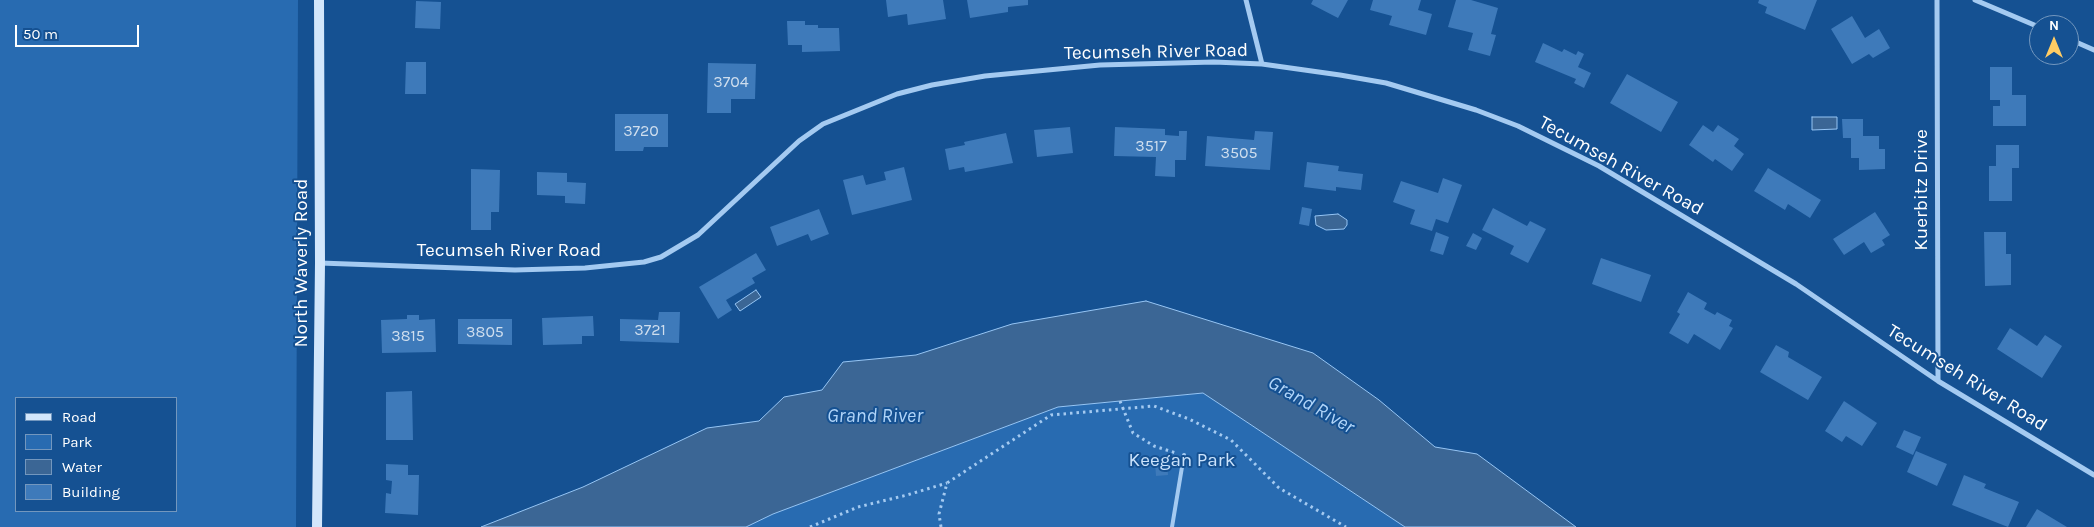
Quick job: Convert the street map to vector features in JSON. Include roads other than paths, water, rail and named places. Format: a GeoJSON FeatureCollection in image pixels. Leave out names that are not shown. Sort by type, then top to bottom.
{"type":"FeatureCollection","features":[{"type":"Feature","properties":{"kind":"main road","name":"North Waverly Road"},"geometry":{"type":"LineString","coordinates":[[317,527],[320,263],[319,0]]}},
{"type":"Feature","properties":{"kind":"street"},"geometry":{"type":"LineString","coordinates":[[1246,0],[1262,64]]}},
{"type":"Feature","properties":{"kind":"street","name":"Kuerbitz Drive"},"geometry":{"type":"LineString","coordinates":[[1937,0],[1938,381]]}},
{"type":"Feature","properties":{"kind":"street"},"geometry":{"type":"LineString","coordinates":[[1975,0],[2029,23]]}},
{"type":"Feature","properties":{"kind":"street"},"geometry":{"type":"LineString","coordinates":[[2079,43],[2094,50]]}},
{"type":"Feature","properties":{"kind":"street","name":"Tecumseh River Road"},"geometry":{"type":"LineString","coordinates":[[320,263],[515,270],[585,268],[644,262],[661,257],[698,235],[799,141],[823,124],[897,94],[932,85],[985,76],[1100,65],[1214,62],[1262,64],[1340,74],[1386,83],[1476,110],[1518,126],[1600,166],[1796,284],[1938,381],[2094,475]]}},
{"type":"Feature","properties":{"kind":"lane"},"geometry":{"type":"LineString","coordinates":[[1172,527],[1184,455]]}},
{"type":"Feature","properties":{"kind":"water"},"geometry":{"type":"Polygon","coordinates":[[[1812,117],[1837,117],[1837,129],[1812,130],[1812,117]]]}},
{"type":"Feature","properties":{"kind":"water"},"geometry":{"type":"Polygon","coordinates":[[[1338,214],[1347,220],[1347,225],[1344,229],[1326,230],[1316,225],[1315,216],[1338,214]]]}},
{"type":"Feature","properties":{"kind":"water"},"geometry":{"type":"Polygon","coordinates":[[[756,290],[761,297],[740,311],[735,304],[756,290]]]}},
{"type":"Feature","properties":{"kind":"water","name":"Grand River"},"geometry":{"type":"Polygon","coordinates":[[[1146,301],[1313,353],[1379,400],[1435,447],[1477,454],[1576,527],[1405,527],[1203,393],[1058,407],[773,514],[746,527],[481,527],[583,487],[707,428],[759,421],[784,397],[822,390],[843,362],[916,355],[1012,324],[1146,301]]]}},
{"type":"Feature","properties":{"kind":"park label","name":"Keegan Park"},"geometry":{"type":"Point","coordinates":[1182,461]}}]}
